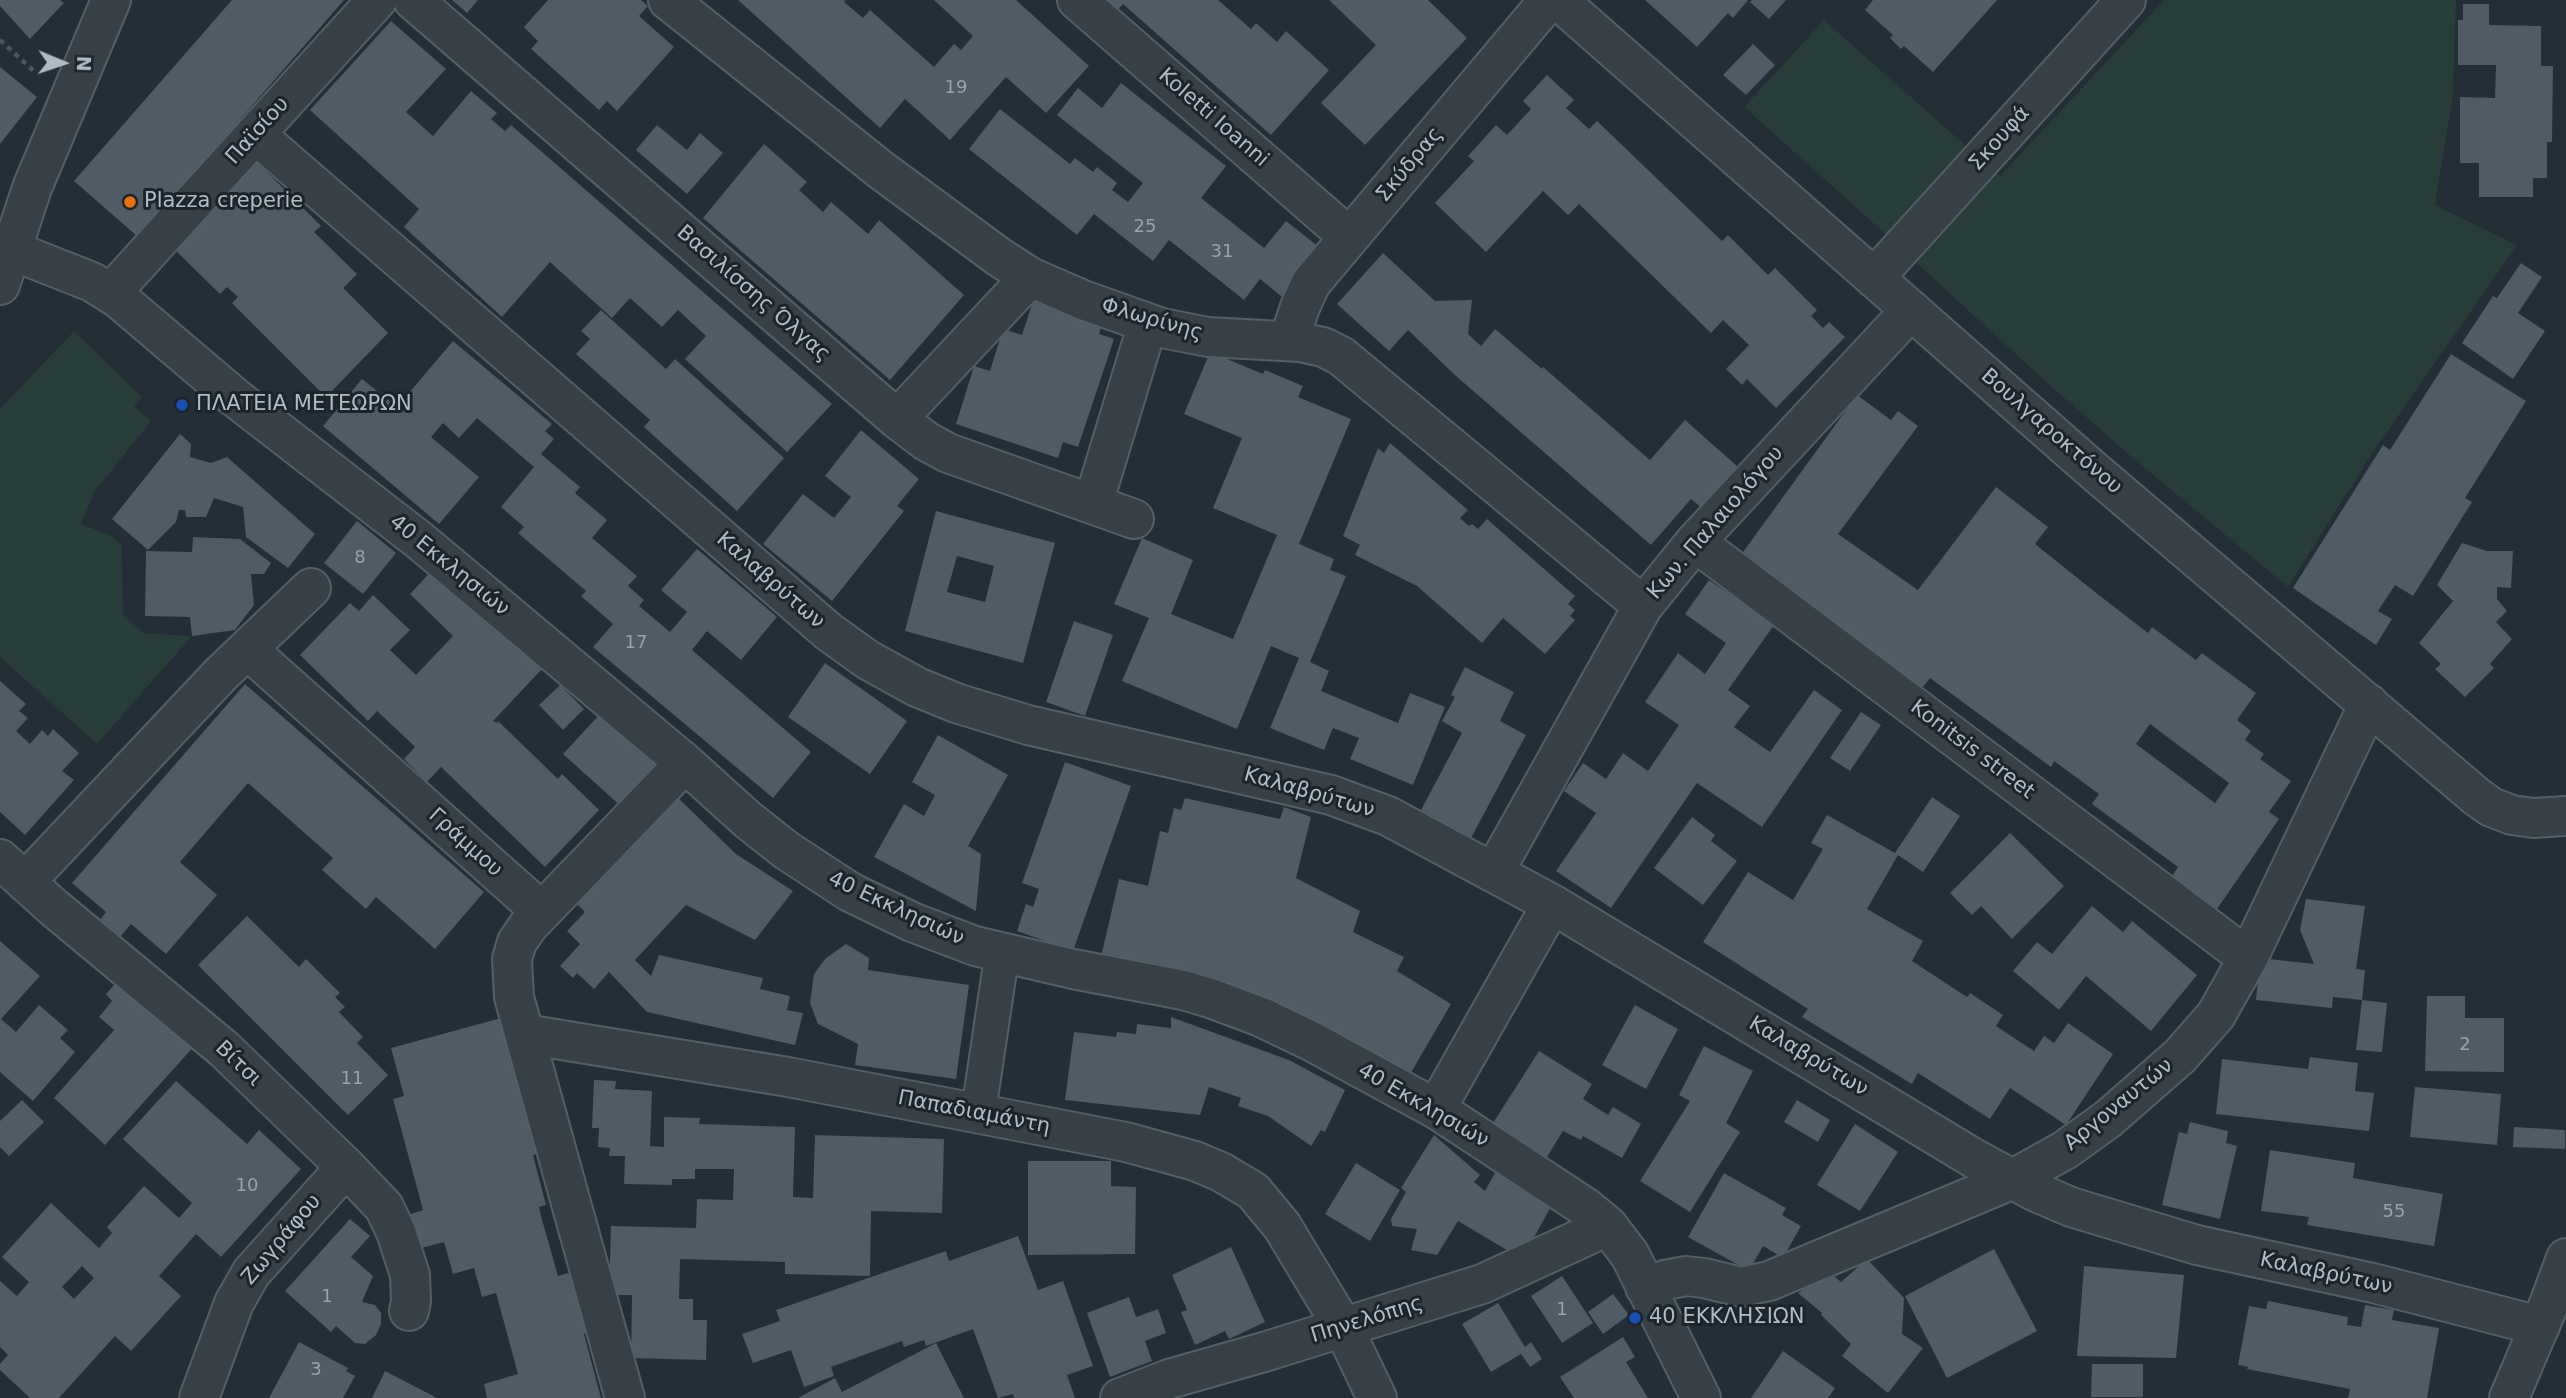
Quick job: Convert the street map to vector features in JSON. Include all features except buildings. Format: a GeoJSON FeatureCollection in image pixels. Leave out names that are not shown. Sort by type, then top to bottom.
{"type":"FeatureCollection","features":[{"type":"Feature","properties":{"kind":"street"},"geometry":{"type":"LineString","coordinates":[[6,268],[40,168],[111,0]]}},
{"type":"Feature","properties":{"kind":"street","name":"Παϊσίου"},"geometry":{"type":"LineString","coordinates":[[111,293],[377,0]]}},
{"type":"Feature","properties":{"kind":"street","name":"Βασιλίσσης Όλγας"},"geometry":{"type":"LineString","coordinates":[[413,0],[897,419],[935,447],[1134,519]]}},
{"type":"Feature","properties":{"kind":"street","name":"Φλωρίνης"},"geometry":{"type":"LineString","coordinates":[[668,0],[881,170],[999,257],[1030,276],[1083,300],[1148,323],[1193,335],[1289,340],[1323,347],[1341,356],[1643,606]]}},
{"type":"Feature","properties":{"kind":"street","name":"Koletti Ioanni"},"geometry":{"type":"LineString","coordinates":[[1077,0],[1349,237]]}},
{"type":"Feature","properties":{"kind":"street","name":"Σκύδρας"},"geometry":{"type":"LineString","coordinates":[[1289,340],[1311,283],[1549,0]]}},
{"type":"Feature","properties":{"kind":"street","name":"Βουλγαροκτόνου"},"geometry":{"type":"LineString","coordinates":[[1558,0],[2094,471],[2491,807],[2512,815],[2533,818],[2566,816]]}},
{"type":"Feature","properties":{"kind":"street","name":"Σκουφά"},"geometry":{"type":"LineString","coordinates":[[1874,278],[2126,0]]}},
{"type":"Feature","properties":{"kind":"street","name":"Καλαβρύτων"},"geometry":{"type":"LineString","coordinates":[[255,134],[829,632],[868,660],[917,687],[992,715],[1353,802],[1388,816],[1552,904],[2011,1180],[2071,1207],[2161,1236],[2373,1283],[2540,1326]]}},
{"type":"Feature","properties":{"kind":"street","name":"40 Εκκλησιών"},"geometry":{"type":"LineString","coordinates":[[6,268],[68,271],[111,293],[233,396],[419,540],[685,763],[748,820],[786,850],[841,887],[912,922],[1002,954],[1183,990],[1261,1017],[1436,1109],[1586,1207],[1608,1226],[1630,1255],[1701,1398]]}},
{"type":"Feature","properties":{"kind":"street"},"geometry":{"type":"LineString","coordinates":[[897,419],[1030,276]]}},
{"type":"Feature","properties":{"kind":"street","name":"Κων. Παλαιολόγου"},"geometry":{"type":"LineString","coordinates":[[1494,872],[1643,606],[1695,542],[1911,310]]}},
{"type":"Feature","properties":{"kind":"street"},"geometry":{"type":"LineString","coordinates":[[1093,504],[1148,323]]}},
{"type":"Feature","properties":{"kind":"street","name":"Konitsis street"},"geometry":{"type":"LineString","coordinates":[[1695,542],[2248,958]]}},
{"type":"Feature","properties":{"kind":"street"},"geometry":{"type":"LineString","coordinates":[[12,870],[311,588]]}},
{"type":"Feature","properties":{"kind":"street","name":"Γράμμου"},"geometry":{"type":"LineString","coordinates":[[247,649],[541,911]]}},
{"type":"Feature","properties":{"kind":"street","name":"Αργοναυτών"},"geometry":{"type":"LineString","coordinates":[[1645,1287],[1665,1279],[1686,1276],[1741,1287],[1769,1282],[2011,1180],[2087,1135],[2180,1056],[2216,1015],[2248,958],[2369,704]]}},
{"type":"Feature","properties":{"kind":"street"},"geometry":{"type":"LineString","coordinates":[[625,1398],[513,988],[512,960],[522,933],[541,911],[685,763]]}},
{"type":"Feature","properties":{"kind":"street","name":"Βίτσι"},"geometry":{"type":"LineString","coordinates":[[12,870],[224,1049],[346,1167],[384,1208],[396,1232],[410,1275],[412,1288],[409,1311]]}},
{"type":"Feature","properties":{"kind":"street"},"geometry":{"type":"LineString","coordinates":[[1436,1109],[1552,904]]}},
{"type":"Feature","properties":{"kind":"street"},"geometry":{"type":"LineString","coordinates":[[978,1115],[1002,954]]}},
{"type":"Feature","properties":{"kind":"street","name":"Παπαδιαμάντη"},"geometry":{"type":"LineString","coordinates":[[525,1034],[788,1077],[1126,1142],[1195,1161],[1253,1191],[1282,1226],[1343,1327],[1377,1398]]}},
{"type":"Feature","properties":{"kind":"street","name":"Ζωγράφου"},"geometry":{"type":"LineString","coordinates":[[200,1398],[234,1303],[251,1273],[346,1167]]}},
{"type":"Feature","properties":{"kind":"street","name":"Πηνελόπης"},"geometry":{"type":"LineString","coordinates":[[1120,1398],[1169,1378],[1500,1278],[1608,1226]]}},
{"type":"Feature","properties":{"kind":"street"},"geometry":{"type":"LineString","coordinates":[[2509,1398],[2566,1258]]}},
{"type":"Feature","properties":{"kind":"green space"},"geometry":{"type":"Polygon","coordinates":[[[2164,0],[2456,0],[2453,96],[2435,205],[2517,245],[2371,455],[2288,587],[2045,381],[1744,107],[1824,20],[2000,176],[2164,0]]]}},
{"type":"Feature","properties":{"kind":"green space"},"geometry":{"type":"Polygon","coordinates":[[[74,331],[142,397],[134,406],[151,421],[95,491],[81,524],[112,536],[122,546],[123,614],[143,633],[192,636],[97,744],[0,657],[0,409],[74,331]]]}},
{"type":"Feature","properties":{"kind":"place","name":"Plazza creperie"},"geometry":{"type":"Point","coordinates":[130,202]}},
{"type":"Feature","properties":{"kind":"place","name":"ΠΛΑΤΕΙΑ ΜΕΤΕΩΡΩΝ"},"geometry":{"type":"Point","coordinates":[182,405]}},
{"type":"Feature","properties":{"kind":"place","name":"40 ΕΚΚΛΗΣΙΩΝ"},"geometry":{"type":"Point","coordinates":[1635,1318]}}]}
